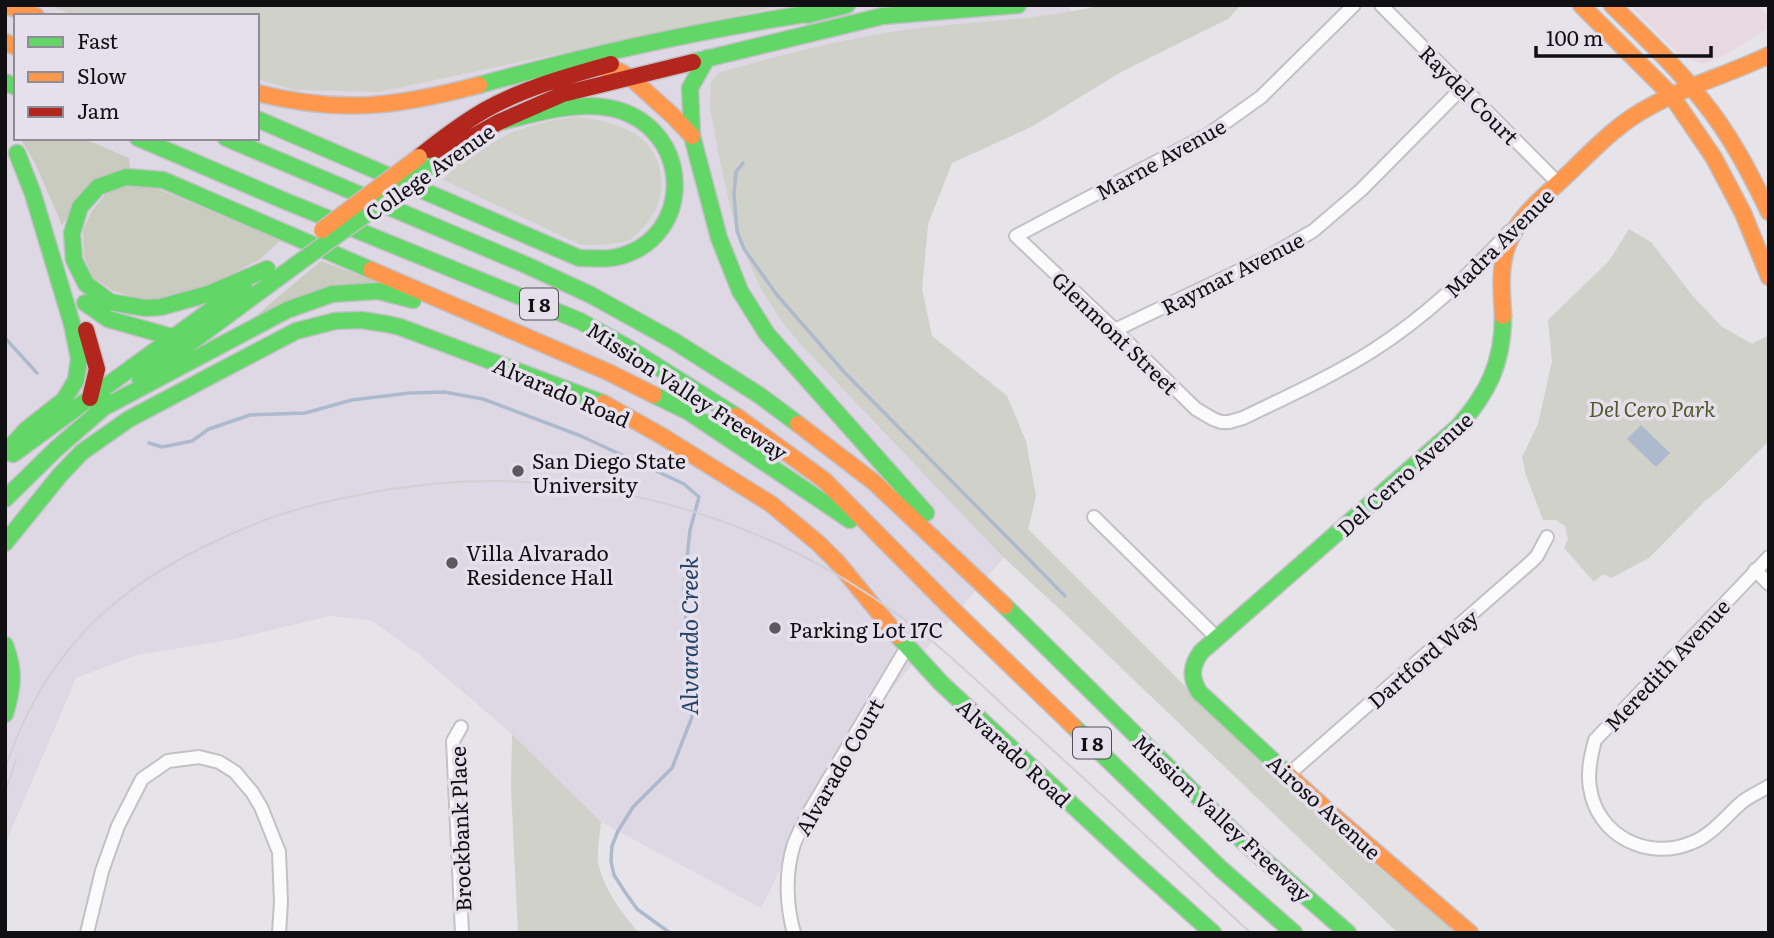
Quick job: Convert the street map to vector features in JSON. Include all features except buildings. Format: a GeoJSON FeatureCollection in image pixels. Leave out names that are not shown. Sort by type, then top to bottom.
{"type":"FeatureCollection","features":[{"type":"Feature","properties":{"kind":"main road"},"geometry":{"type":"LineString","coordinates":[[5,5],[30,14]]}},
{"type":"Feature","properties":{"kind":"main road","name":"College Avenue"},"geometry":{"type":"LineString","coordinates":[[5,460],[231,314],[291,261],[419,157],[462,124],[494,105],[547,82],[599,67],[846,5]]}},
{"type":"Feature","properties":{"kind":"main road","name":"College Avenue"},"geometry":{"type":"LineString","coordinates":[[5,499],[94,404],[172,337],[267,270],[291,261],[434,165],[465,141],[499,121],[563,94],[883,16],[1018,5]]}},
{"type":"Feature","properties":{"kind":"main road"},"geometry":{"type":"LineString","coordinates":[[1581,5],[1671,95],[1714,158],[1743,213],[1769,276]]}},
{"type":"Feature","properties":{"kind":"main road"},"geometry":{"type":"LineString","coordinates":[[1612,5],[1692,87],[1715,116],[1735,147],[1769,212]]}},
{"type":"Feature","properties":{"kind":"main road"},"geometry":{"type":"LineString","coordinates":[[259,93],[314,105],[382,105],[428,97],[523,72],[720,28],[819,12]]}},
{"type":"Feature","properties":{"kind":"main road","name":"Madra Avenue"},"geometry":{"type":"LineString","coordinates":[[1519,222],[1630,116],[1671,95],[1747,67],[1769,55]]}},
{"type":"Feature","properties":{"kind":"main road"},"geometry":{"type":"LineString","coordinates":[[707,58],[690,88],[692,136],[719,238],[740,291],[767,334],[1026,625]]}},
{"type":"Feature","properties":{"kind":"main road"},"geometry":{"type":"LineString","coordinates":[[599,67],[618,71],[631,78],[692,136]]}},
{"type":"Feature","properties":{"kind":"main road"},"geometry":{"type":"LineString","coordinates":[[259,120],[579,258],[596,261],[636,252],[654,238],[667,221],[675,196],[673,164],[658,135],[643,121],[616,109],[585,105],[499,121]]}},
{"type":"Feature","properties":{"kind":"main road","name":"Mission Valley Freeway"},"geometry":{"type":"LineString","coordinates":[[143,140],[561,313],[625,346],[744,421],[824,480],[951,608],[1221,869],[1294,933]]}},
{"type":"Feature","properties":{"kind":"main road","name":"Mission Valley Freeway"},"geometry":{"type":"LineString","coordinates":[[231,140],[591,295],[674,341],[759,395],[875,484],[1026,625],[1247,845],[1348,933]]}},
{"type":"Feature","properties":{"kind":"main road"},"geometry":{"type":"LineString","coordinates":[[5,453],[23,432],[62,402],[74,384],[79,364],[78,345],[72,324],[33,194],[14,147],[29,167],[38,187],[96,362],[94,404]]}},
{"type":"Feature","properties":{"kind":"main road"},"geometry":{"type":"LineString","coordinates":[[267,270],[202,297],[166,306],[143,308],[113,304],[89,288],[80,275],[70,248],[71,235],[79,208],[86,198],[112,179],[145,175],[163,180],[522,334],[689,412],[893,549]]}},
{"type":"Feature","properties":{"kind":"main road","name":"Del Cerro Avenue"},"geometry":{"type":"LineString","coordinates":[[1191,671],[1201,652],[1445,440],[1467,419],[1483,398],[1503,337],[1501,281],[1505,252],[1519,222]]}},
{"type":"Feature","properties":{"kind":"main road"},"geometry":{"type":"LineString","coordinates":[[72,291],[108,319],[172,337],[194,340]]}},
{"type":"Feature","properties":{"kind":"main road"},"geometry":{"type":"LineString","coordinates":[[94,404],[287,310],[332,294],[378,291],[430,304],[522,334]]}},
{"type":"Feature","properties":{"kind":"main road","name":"Alvarado Road"},"geometry":{"type":"LineString","coordinates":[[5,543],[82,452],[129,419],[296,331],[322,322],[362,319],[400,327],[603,403],[771,503],[818,542],[838,563],[906,647],[941,683],[1128,858],[1213,933]]}},
{"type":"Feature","properties":{"kind":"main road"},"geometry":{"type":"LineString","coordinates":[[5,645],[14,678],[5,714]]}},
{"type":"Feature","properties":{"kind":"main road","name":"Airoso Avenue"},"geometry":{"type":"LineString","coordinates":[[1191,671],[1199,692],[1329,812],[1470,933]]}},
{"type":"Feature","properties":{"kind":"street","name":"Marne Avenue"},"geometry":{"type":"LineString","coordinates":[[1016,236],[1209,134],[1261,97],[1354,5]]}},
{"type":"Feature","properties":{"kind":"street","name":"Raydel Court"},"geometry":{"type":"LineString","coordinates":[[1381,5],[1558,183]]}},
{"type":"Feature","properties":{"kind":"street","name":"Raymar Avenue"},"geometry":{"type":"LineString","coordinates":[[1115,330],[1266,258],[1313,231],[1361,190],[1462,87]]}},
{"type":"Feature","properties":{"kind":"street","name":"Madra Avenue"},"geometry":{"type":"LineString","coordinates":[[1221,422],[1243,418],[1373,350],[1460,283],[1519,222]]}},
{"type":"Feature","properties":{"kind":"street","name":"Glenmont Street"},"geometry":{"type":"LineString","coordinates":[[1016,236],[1196,409],[1221,422]]}},
{"type":"Feature","properties":{"kind":"street"},"geometry":{"type":"LineString","coordinates":[[1094,517],[1217,638]]}},
{"type":"Feature","properties":{"kind":"street","name":"Dartford Way"},"geometry":{"type":"LineString","coordinates":[[1289,774],[1538,556],[1548,537]]}},
{"type":"Feature","properties":{"kind":"street","name":"Meredith Avenue"},"geometry":{"type":"LineString","coordinates":[[1769,557],[1595,740],[1589,764],[1594,803],[1604,823],[1626,840],[1639,846],[1671,850],[1693,843],[1704,836],[1744,801],[1769,786]]}},
{"type":"Feature","properties":{"kind":"street"},"geometry":{"type":"LineString","coordinates":[[1755,570],[1769,584]]}},
{"type":"Feature","properties":{"kind":"street","name":"Alvarado Court"},"geometry":{"type":"LineString","coordinates":[[794,933],[788,887],[789,863],[795,842],[808,814],[906,647]]}},
{"type":"Feature","properties":{"kind":"street","name":"Brockbank Place"},"geometry":{"type":"LineString","coordinates":[[461,727],[453,741],[462,933]]}},
{"type":"Feature","properties":{"kind":"street"},"geometry":{"type":"LineString","coordinates":[[87,933],[102,871],[118,826],[142,779],[168,761],[199,757],[219,762],[235,772],[261,807],[279,852],[279,933]]}},
{"type":"Feature","properties":{"kind":"shaded area","name":"San Diego State University"},"geometry":{"type":"Polygon","coordinates":[[[5,5],[1067,5],[1121,72],[1031,127],[952,163],[928,224],[922,289],[932,336],[1007,396],[1036,496],[1028,529],[860,726],[808,814],[761,908],[601,822],[512,734],[419,654],[370,620],[329,616],[235,639],[137,655],[76,678],[5,845],[5,5]]]}},
{"type":"Feature","properties":{"kind":"shaded area"},"geometry":{"type":"Polygon","coordinates":[[[1630,5],[1758,5],[1769,18],[1769,28],[1725,55],[1704,64],[1680,56],[1630,5]]]}},
{"type":"Feature","properties":{"kind":"shaded area"},"geometry":{"type":"Polygon","coordinates":[[[21,140],[87,140],[129,158],[130,169],[91,182],[62,225],[35,163],[21,140]]]}},
{"type":"Feature","properties":{"kind":"shaded area"},"geometry":{"type":"Polygon","coordinates":[[[148,185],[281,240],[259,260],[215,282],[176,295],[144,300],[113,291],[93,277],[84,257],[83,230],[92,211],[106,193],[125,186],[148,185]]]}},
{"type":"Feature","properties":{"kind":"shaded area"},"geometry":{"type":"Polygon","coordinates":[[[321,261],[374,281],[258,314],[321,261]]]}},
{"type":"Feature","properties":{"kind":"green space"},"geometry":{"type":"Polygon","coordinates":[[[47,5],[787,5],[379,92],[294,90],[259,80],[259,14],[72,14],[47,5]]]}},
{"type":"Feature","properties":{"kind":"green space"},"geometry":{"type":"Polygon","coordinates":[[[1101,5],[1241,5],[1228,19],[1121,72],[1031,127],[952,163],[928,224],[922,289],[932,336],[1007,396],[1026,441],[1036,496],[1028,529],[1195,696],[1375,865],[1459,933],[1397,932],[1001,555],[803,347],[782,322],[760,287],[745,253],[731,211],[710,108],[711,82],[720,72],[811,48],[881,34],[1052,14],[1101,5]]]}},
{"type":"Feature","properties":{"kind":"green space"},"geometry":{"type":"Polygon","coordinates":[[[579,117],[607,122],[633,133],[648,145],[656,158],[661,174],[659,199],[649,221],[630,240],[613,244],[581,245],[443,180],[457,163],[513,132],[558,119],[579,117]]]}},
{"type":"Feature","properties":{"kind":"green space","name":"Del Cero Park"},"geometry":{"type":"Polygon","coordinates":[[[1629,229],[1651,242],[1692,295],[1721,326],[1752,344],[1769,335],[1769,441],[1649,558],[1611,578],[1603,574],[1594,582],[1564,548],[1568,539],[1565,526],[1556,520],[1543,520],[1522,457],[1538,424],[1552,361],[1548,320],[1609,261],[1629,229]]]}},
{"type":"Feature","properties":{"kind":"green space"},"geometry":{"type":"Polygon","coordinates":[[[512,734],[601,822],[598,856],[603,880],[626,918],[639,933],[518,933],[511,789],[512,734]]]}},
{"type":"Feature","properties":{"kind":"water"},"geometry":{"type":"Polygon","coordinates":[[[1641,425],[1670,453],[1656,467],[1627,439],[1641,425]]]}},
{"type":"Feature","properties":{"kind":"waterway"},"geometry":{"type":"LineString","coordinates":[[743,163],[736,172],[734,194],[737,231],[744,249],[777,295],[845,373],[1065,596]]}},
{"type":"Feature","properties":{"kind":"waterway","name":"Alvarado Creek"},"geometry":{"type":"LineString","coordinates":[[5,338],[37,373]]}},
{"type":"Feature","properties":{"kind":"waterway","name":"Alvarado Creek"},"geometry":{"type":"LineString","coordinates":[[149,443],[162,447],[192,441],[209,429],[250,415],[305,413],[352,400],[444,392],[483,399],[581,436],[684,484],[699,497],[690,530],[684,586],[692,717],[672,768],[633,807],[618,831],[612,846],[611,861],[614,875],[637,909],[670,933]]}},
{"type":"Feature","properties":{"kind":"tram line"},"geometry":{"type":"LineString","coordinates":[[5,769],[23,724],[44,684],[69,649],[98,618],[130,591],[206,545],[277,516],[359,495],[429,484],[500,481],[570,486],[639,497],[706,516],[772,541],[834,574],[894,612],[956,662],[1251,933]]}},
{"type":"Feature","properties":{"kind":"tram line"},"geometry":{"type":"LineString","coordinates":[[5,792],[16,760]]}},
{"type":"Feature","properties":{"kind":"traffic: fast"},"geometry":{"type":"LineString","coordinates":[[807,15],[847,5]]}},
{"type":"Feature","properties":{"kind":"traffic: fast"},"geometry":{"type":"LineString","coordinates":[[693,62],[883,16],[1018,5]]}},
{"type":"Feature","properties":{"kind":"traffic: fast"},"geometry":{"type":"LineString","coordinates":[[479,85],[648,43],[819,12]]}},
{"type":"Feature","properties":{"kind":"traffic: fast"},"geometry":{"type":"LineString","coordinates":[[707,58],[690,88],[692,136],[719,238],[740,291],[767,334],[926,513]]}},
{"type":"Feature","properties":{"kind":"traffic: fast"},"geometry":{"type":"LineString","coordinates":[[5,82],[14,86]]}},
{"type":"Feature","properties":{"kind":"traffic: fast"},"geometry":{"type":"LineString","coordinates":[[259,120],[579,258],[617,257],[643,246],[661,228],[672,206],[675,182],[670,158],[657,136],[637,119],[610,108],[582,106],[554,109],[499,122]]}},
{"type":"Feature","properties":{"kind":"traffic: fast"},"geometry":{"type":"LineString","coordinates":[[143,140],[580,321],[736,416]]}},
{"type":"Feature","properties":{"kind":"traffic: fast"},"geometry":{"type":"LineString","coordinates":[[231,140],[591,295],[674,341],[759,395],[798,424]]}},
{"type":"Feature","properties":{"kind":"traffic: fast"},"geometry":{"type":"LineString","coordinates":[[5,453],[27,429],[64,400],[76,380],[79,359],[72,324],[33,194],[17,153]]}},
{"type":"Feature","properties":{"kind":"traffic: fast"},"geometry":{"type":"LineString","coordinates":[[297,264],[434,165]]}},
{"type":"Feature","properties":{"kind":"traffic: fast"},"geometry":{"type":"LineString","coordinates":[[267,269],[208,294],[161,307],[145,308],[110,302],[86,284],[74,260],[72,233],[80,207],[98,187],[126,177],[163,180],[371,270]]}},
{"type":"Feature","properties":{"kind":"traffic: fast"},"geometry":{"type":"LineString","coordinates":[[140,380],[297,264]]}},
{"type":"Feature","properties":{"kind":"traffic: fast"},"geometry":{"type":"LineString","coordinates":[[13,454],[244,286]]}},
{"type":"Feature","properties":{"kind":"traffic: fast"},"geometry":{"type":"LineString","coordinates":[[99,410],[287,310],[332,294],[378,291],[413,300]]}},
{"type":"Feature","properties":{"kind":"traffic: fast"},"geometry":{"type":"LineString","coordinates":[[85,303],[108,319],[172,337],[194,340]]}},
{"type":"Feature","properties":{"kind":"traffic: fast"},"geometry":{"type":"LineString","coordinates":[[1285,772],[1199,692],[1193,676],[1195,662],[1201,652],[1458,427],[1478,402],[1492,376],[1500,348],[1503,316]]}},
{"type":"Feature","properties":{"kind":"traffic: fast"},"geometry":{"type":"LineString","coordinates":[[5,543],[82,452],[129,419],[296,331],[335,321],[361,320],[400,327],[603,403]]}},
{"type":"Feature","properties":{"kind":"traffic: fast"},"geometry":{"type":"LineString","coordinates":[[654,395],[689,412],[850,520]]}},
{"type":"Feature","properties":{"kind":"traffic: fast"},"geometry":{"type":"LineString","coordinates":[[5,499],[56,449],[110,402]]}},
{"type":"Feature","properties":{"kind":"traffic: fast"},"geometry":{"type":"LineString","coordinates":[[1005,606],[1247,845],[1348,933]]}},
{"type":"Feature","properties":{"kind":"traffic: fast"},"geometry":{"type":"LineString","coordinates":[[898,636],[941,683],[1213,933]]}},
{"type":"Feature","properties":{"kind":"traffic: fast"},"geometry":{"type":"LineString","coordinates":[[5,645],[12,680],[5,714]]}},
{"type":"Feature","properties":{"kind":"traffic: fast"},"geometry":{"type":"LineString","coordinates":[[1073,726],[1221,869],[1294,933]]}},
{"type":"Feature","properties":{"kind":"traffic: slow"},"geometry":{"type":"LineString","coordinates":[[5,5],[30,14]]}},
{"type":"Feature","properties":{"kind":"traffic: slow"},"geometry":{"type":"LineString","coordinates":[[1581,5],[1671,95],[1714,158],[1743,213],[1769,277]]}},
{"type":"Feature","properties":{"kind":"traffic: slow"},"geometry":{"type":"LineString","coordinates":[[1612,5],[1692,87],[1722,126],[1769,212]]}},
{"type":"Feature","properties":{"kind":"traffic: slow"},"geometry":{"type":"LineString","coordinates":[[5,42],[14,46]]}},
{"type":"Feature","properties":{"kind":"traffic: slow"},"geometry":{"type":"LineString","coordinates":[[1503,316],[1504,255],[1518,225],[1542,198],[1607,137],[1639,112],[1769,55]]}},
{"type":"Feature","properties":{"kind":"traffic: slow"},"geometry":{"type":"LineString","coordinates":[[599,67],[619,71],[631,78],[692,136]]}},
{"type":"Feature","properties":{"kind":"traffic: slow"},"geometry":{"type":"LineString","coordinates":[[259,93],[315,104],[368,105],[394,103],[479,85]]}},
{"type":"Feature","properties":{"kind":"traffic: slow"},"geometry":{"type":"LineString","coordinates":[[322,230],[419,157]]}},
{"type":"Feature","properties":{"kind":"traffic: slow"},"geometry":{"type":"LineString","coordinates":[[371,270],[608,372],[654,395]]}},
{"type":"Feature","properties":{"kind":"traffic: slow"},"geometry":{"type":"LineString","coordinates":[[603,403],[662,436],[771,504],[838,563],[898,636]]}},
{"type":"Feature","properties":{"kind":"traffic: slow"},"geometry":{"type":"LineString","coordinates":[[736,416],[824,480],[1073,726]]}},
{"type":"Feature","properties":{"kind":"traffic: slow"},"geometry":{"type":"LineString","coordinates":[[798,424],[875,483],[1005,606]]}},
{"type":"Feature","properties":{"kind":"traffic: slow"},"geometry":{"type":"LineString","coordinates":[[1285,772],[1470,933]]}},
{"type":"Feature","properties":{"kind":"traffic: jam"},"geometry":{"type":"LineString","coordinates":[[434,165],[465,141],[499,122],[563,94],[693,62]]}},
{"type":"Feature","properties":{"kind":"traffic: jam"},"geometry":{"type":"LineString","coordinates":[[419,157],[459,127],[500,102],[547,83],[611,64]]}},
{"type":"Feature","properties":{"kind":"traffic: jam"},"geometry":{"type":"LineString","coordinates":[[86,330],[97,369],[90,398]]}},
{"type":"Feature","properties":{"kind":"place","name":"San Diego State University"},"geometry":{"type":"Point","coordinates":[518,471]}},
{"type":"Feature","properties":{"kind":"place","name":"Villa Alvarado Residence Hall"},"geometry":{"type":"Point","coordinates":[452,563]}},
{"type":"Feature","properties":{"kind":"place","name":"Parking Lot 17C"},"geometry":{"type":"Point","coordinates":[775,628]}}]}
